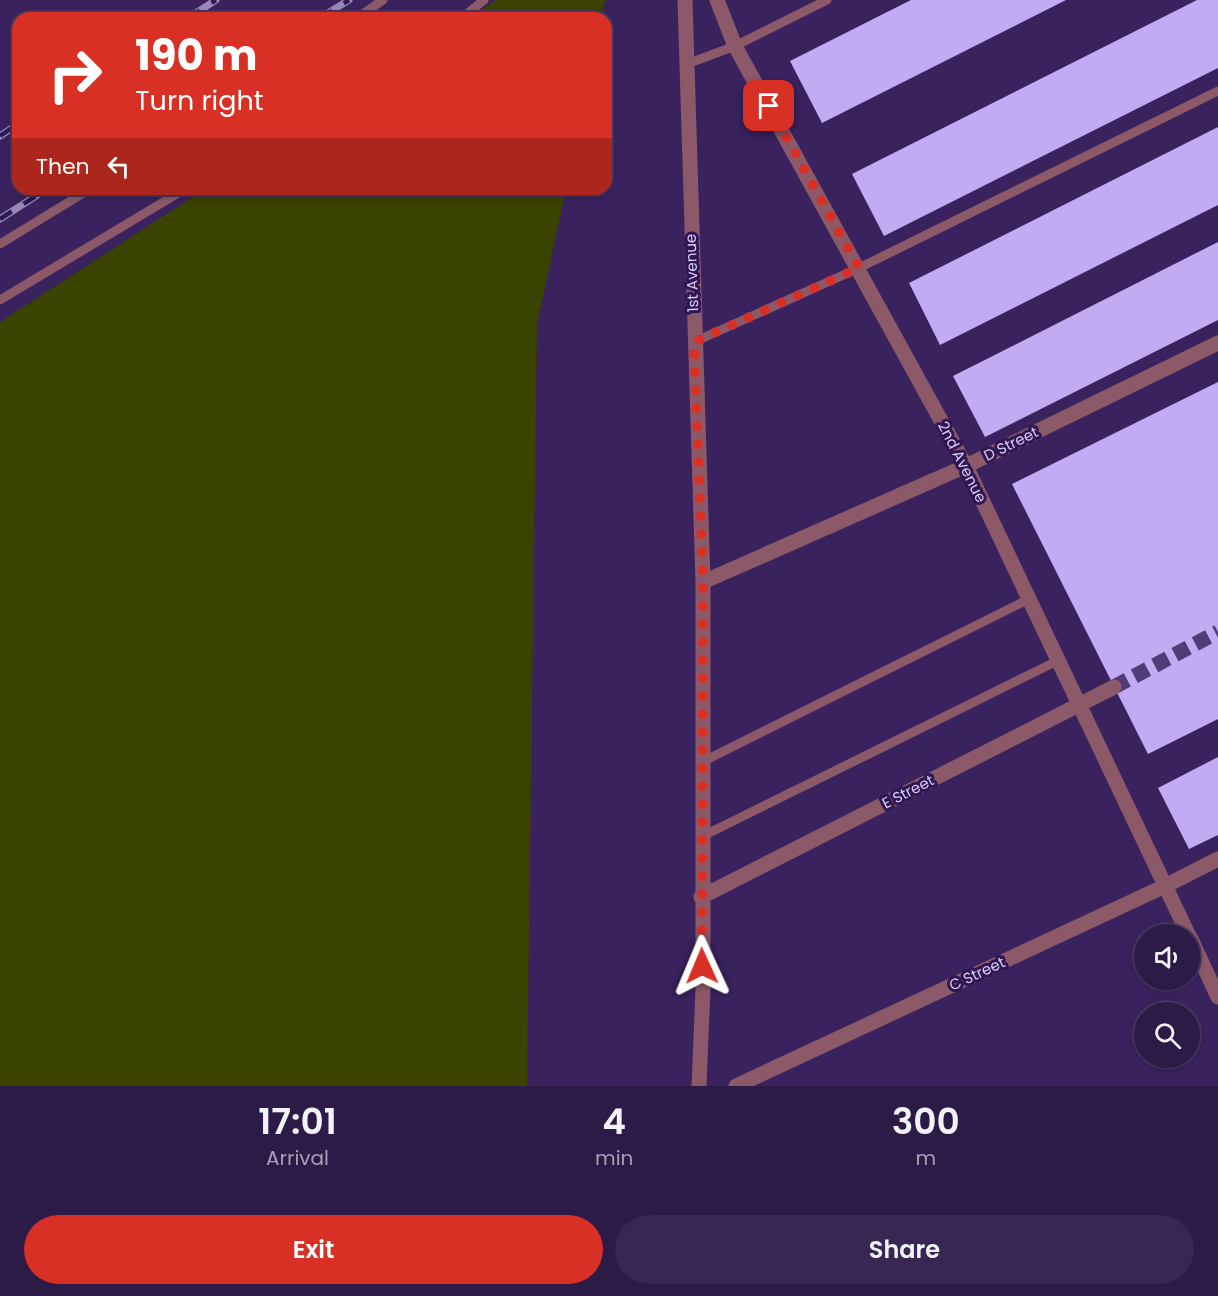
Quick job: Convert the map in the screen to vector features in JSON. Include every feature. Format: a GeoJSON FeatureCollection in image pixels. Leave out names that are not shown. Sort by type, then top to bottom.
{"type":"FeatureCollection","features":[{"type":"Feature","properties":{"kind":"street","name":"1st Avenue"},"geometry":{"type":"LineString","coordinates":[[685,0],[703,582],[702,989],[699,1086]]}},
{"type":"Feature","properties":{"kind":"street","name":"2nd Avenue"},"geometry":{"type":"LineString","coordinates":[[717,0],[735,46],[966,466],[1183,924]]}},
{"type":"Feature","properties":{"kind":"street","name":"D Street"},"geometry":{"type":"LineString","coordinates":[[703,582],[966,466],[1218,343]]}},
{"type":"Feature","properties":{"kind":"street","name":"E Street"},"geometry":{"type":"LineString","coordinates":[[701,897],[1114,687]]}},
{"type":"Feature","properties":{"kind":"street","name":"C Street"},"geometry":{"type":"LineString","coordinates":[[736,1086],[1165,886],[1218,859]]}},
{"type":"Feature","properties":{"kind":"street","name":"2nd Avenue"},"geometry":{"type":"LineString","coordinates":[[1200,959],[1218,997]]}},
{"type":"Feature","properties":{"kind":"lane"},"geometry":{"type":"LineString","coordinates":[[366,12],[384,0]]}},
{"type":"Feature","properties":{"kind":"lane"},"geometry":{"type":"LineString","coordinates":[[469,12],[484,0]]}},
{"type":"Feature","properties":{"kind":"lane"},"geometry":{"type":"LineString","coordinates":[[687,64],[735,46],[827,0]]}},
{"type":"Feature","properties":{"kind":"lane"},"geometry":{"type":"LineString","coordinates":[[694,342],[859,268],[1218,91]]}},
{"type":"Feature","properties":{"kind":"lane"},"geometry":{"type":"LineString","coordinates":[[0,244],[80,195]]}},
{"type":"Feature","properties":{"kind":"lane"},"geometry":{"type":"LineString","coordinates":[[0,300],[175,195]]}},
{"type":"Feature","properties":{"kind":"lane"},"geometry":{"type":"LineString","coordinates":[[702,762],[1029,599]]}},
{"type":"Feature","properties":{"kind":"lane"},"geometry":{"type":"LineString","coordinates":[[701,837],[1058,661]]}},
{"type":"Feature","properties":{"kind":"green space"},"geometry":{"type":"Polygon","coordinates":[[[496,0],[605,0],[603,12],[478,12],[496,0]]]}},
{"type":"Feature","properties":{"kind":"green space"},"geometry":{"type":"Polygon","coordinates":[[[196,195],[565,195],[537,325],[527,1086],[0,1086],[0,322],[196,195]]]}},
{"type":"Feature","properties":{"kind":"building"},"geometry":{"type":"Polygon","coordinates":[[[911,0],[1066,0],[822,123],[790,61],[911,0]]]}},
{"type":"Feature","properties":{"kind":"building"},"geometry":{"type":"Polygon","coordinates":[[[1197,0],[1218,0],[1218,68],[884,236],[852,174],[1197,0]]]}},
{"type":"Feature","properties":{"kind":"building"},"geometry":{"type":"Polygon","coordinates":[[[1218,127],[1218,205],[940,345],[909,283],[1218,127]]]}},
{"type":"Feature","properties":{"kind":"building"},"geometry":{"type":"Polygon","coordinates":[[[1218,242],[1218,320],[985,437],[953,376],[1218,242]]]}},
{"type":"Feature","properties":{"kind":"building"},"geometry":{"type":"Polygon","coordinates":[[[1218,382],[1218,719],[1148,754],[1012,484],[1218,382]]]}},
{"type":"Feature","properties":{"kind":"building"},"geometry":{"type":"Polygon","coordinates":[[[1218,757],[1218,835],[1189,849],[1158,788],[1218,757]]]}},
{"type":"Feature","properties":{"kind":"tunnel"},"geometry":{"type":"LineString","coordinates":[[1114,687],[1218,632]]}},
{"type":"Feature","properties":{"kind":"railway"},"geometry":{"type":"LineString","coordinates":[[197,12],[216,0]]}},
{"type":"Feature","properties":{"kind":"railway"},"geometry":{"type":"LineString","coordinates":[[330,12],[349,0]]}},
{"type":"Feature","properties":{"kind":"railway"},"geometry":{"type":"LineString","coordinates":[[0,136],[12,128]]}},
{"type":"Feature","properties":{"kind":"railway"},"geometry":{"type":"LineString","coordinates":[[0,219],[38,195]]}},
{"type":"Feature","properties":{"kind":"route"},"geometry":{"type":"LineString","coordinates":[[702,966],[703,582],[694,342],[859,268],[769,106]]}}]}
